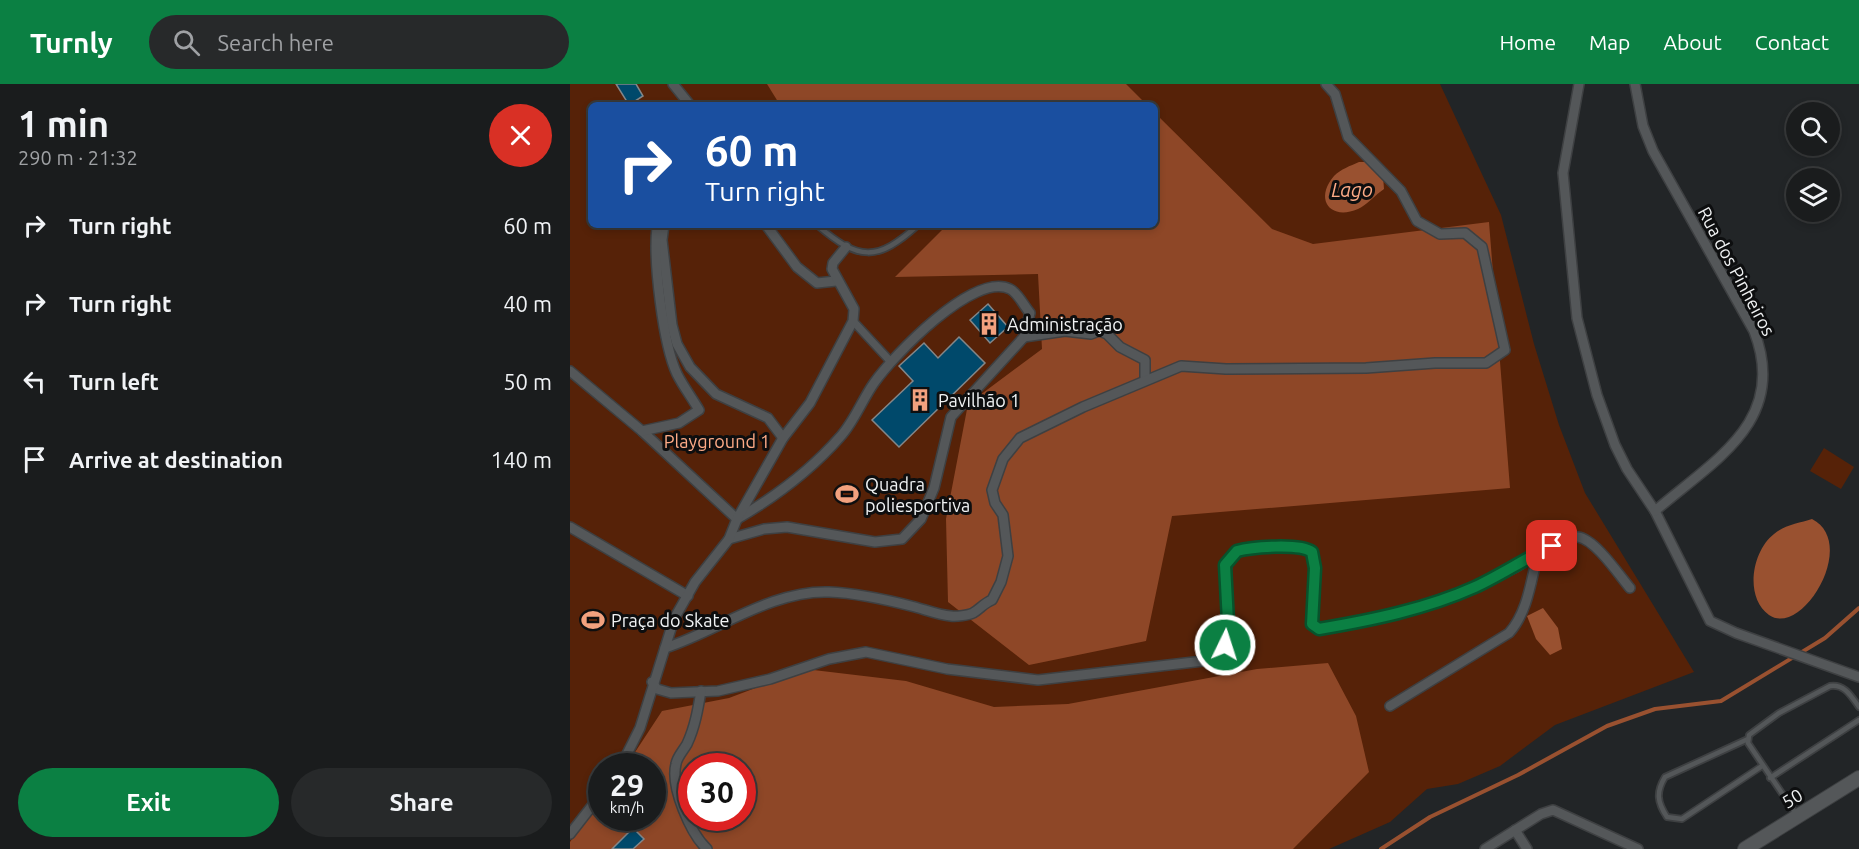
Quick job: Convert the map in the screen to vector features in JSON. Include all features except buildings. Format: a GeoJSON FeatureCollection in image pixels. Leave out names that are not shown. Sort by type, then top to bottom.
{"type":"FeatureCollection","features":[{"type":"Feature","properties":{"kind":"main road","name":"50"},"geometry":{"type":"LineString","coordinates":[[1745,849],[1859,777]]}},
{"type":"Feature","properties":{"kind":"street"},"geometry":{"type":"LineString","coordinates":[[673,84],[688,102]]}},
{"type":"Feature","properties":{"kind":"street"},"geometry":{"type":"LineString","coordinates":[[665,648],[693,639],[715,627],[778,601],[829,592],[906,605],[951,616],[974,613],[981,605],[992,600],[1001,582],[1008,556],[1003,514],[995,503],[992,490],[1003,459],[1020,438],[1145,380],[1160,377],[1181,366],[1226,369],[1365,368],[1435,363],[1486,363],[1505,350],[1482,247],[1465,233],[1440,234],[1417,221],[1401,191],[1348,137],[1335,94],[1326,84]]}},
{"type":"Feature","properties":{"kind":"street"},"geometry":{"type":"LineString","coordinates":[[1579,84],[1566,145],[1563,172],[1577,318],[1594,384],[1615,445],[1627,469],[1655,512],[1710,621],[1857,679]]}},
{"type":"Feature","properties":{"kind":"street","name":"Rua dos Pinheiros"},"geometry":{"type":"LineString","coordinates":[[1635,84],[1648,140],[1754,331],[1761,349],[1763,371],[1759,407],[1738,439],[1655,512]]}},
{"type":"Feature","properties":{"kind":"street"},"geometry":{"type":"LineString","coordinates":[[642,431],[679,423],[699,410],[677,373],[665,326],[655,243],[657,228]]}},
{"type":"Feature","properties":{"kind":"street"},"geometry":{"type":"LineString","coordinates":[[664,228],[662,240],[672,325],[677,344],[690,367],[716,394],[768,418],[783,438]]}},
{"type":"Feature","properties":{"kind":"street"},"geometry":{"type":"LineString","coordinates":[[768,228],[797,267],[817,283],[836,281]]}},
{"type":"Feature","properties":{"kind":"street"},"geometry":{"type":"LineString","coordinates":[[628,753],[640,728],[652,682],[674,619],[695,582],[729,539],[737,519],[783,438],[810,403],[853,321],[854,309],[833,275],[833,263],[846,247]]}},
{"type":"Feature","properties":{"kind":"street"},"geometry":{"type":"LineString","coordinates":[[729,539],[764,529],[788,527],[874,542],[902,539],[921,519],[934,488],[951,417],[1024,337],[1030,314],[1012,290],[997,285],[974,293],[942,314],[891,362],[874,384],[842,436],[771,500],[737,519]]}},
{"type":"Feature","properties":{"kind":"street"},"geometry":{"type":"LineString","coordinates":[[853,321],[891,362]]}},
{"type":"Feature","properties":{"kind":"street"},"geometry":{"type":"LineString","coordinates":[[1024,337],[1065,331],[1091,334],[1099,331],[1107,334],[1120,347],[1145,360],[1145,380]]}},
{"type":"Feature","properties":{"kind":"street"},"geometry":{"type":"LineString","coordinates":[[570,370],[642,431],[737,519]]}},
{"type":"Feature","properties":{"kind":"street"},"geometry":{"type":"LineString","coordinates":[[570,527],[688,596]]}},
{"type":"Feature","properties":{"kind":"street"},"geometry":{"type":"LineString","coordinates":[[652,682],[657,688],[671,693],[735,688],[829,658],[866,652],[947,669],[1038,680],[1203,662],[1218,655],[1225,645],[1228,622],[1225,565],[1237,551],[1274,547],[1305,548],[1312,552],[1315,568],[1312,624],[1319,629],[1358,623],[1445,599],[1517,566],[1538,553],[1577,537],[1586,539],[1597,549],[1630,588]]}},
{"type":"Feature","properties":{"kind":"street"},"geometry":{"type":"LineString","coordinates":[[1390,706],[1509,633],[1517,624],[1526,602],[1538,553]]}},
{"type":"Feature","properties":{"kind":"street"},"geometry":{"type":"LineString","coordinates":[[701,691],[696,719],[676,764],[675,777],[680,801],[691,826],[707,849]]}},
{"type":"Feature","properties":{"kind":"street"},"geometry":{"type":"LineString","coordinates":[[1485,849],[1553,810],[1638,849]]}},
{"type":"Feature","properties":{"kind":"street"},"geometry":{"type":"LineString","coordinates":[[570,834],[588,811]]}},
{"type":"Feature","properties":{"kind":"street"},"geometry":{"type":"LineString","coordinates":[[1515,830],[1527,849]]}},
{"type":"Feature","properties":{"kind":"lane"},"geometry":{"type":"LineString","coordinates":[[821,228],[846,247],[863,253],[884,251],[914,228]]}},
{"type":"Feature","properties":{"kind":"lane"},"geometry":{"type":"LineString","coordinates":[[1762,766],[1682,819],[1667,817],[1661,807],[1658,795],[1665,777],[1748,739],[1754,729],[1830,686],[1840,686],[1847,690],[1859,706]]}},
{"type":"Feature","properties":{"kind":"lane"},"geometry":{"type":"LineString","coordinates":[[1770,778],[1859,720]]}},
{"type":"Feature","properties":{"kind":"lane"},"geometry":{"type":"LineString","coordinates":[[1748,739],[1762,766],[1797,816]]}},
{"type":"Feature","properties":{"kind":"green space","name":"Playground 1"},"geometry":{"type":"Polygon","coordinates":[[[570,84],[1440,84],[1501,215],[1534,344],[1559,425],[1585,493],[1694,672],[1555,725],[1500,766],[1458,784],[1427,789],[1390,822],[1329,849],[570,849],[570,84]]]}},
{"type":"Feature","properties":{"kind":"green space"},"geometry":{"type":"Polygon","coordinates":[[[1824,448],[1854,467],[1841,489],[1810,471],[1824,448]]]}},
{"type":"Feature","properties":{"kind":"shaded area"},"geometry":{"type":"Polygon","coordinates":[[[767,84],[1126,84],[1144,102],[778,102],[767,84]]]}},
{"type":"Feature","properties":{"kind":"shaded area"},"geometry":{"type":"Polygon","coordinates":[[[1158,116],[1272,229],[1313,244],[1489,222],[1510,488],[1172,516],[1146,641],[1029,665],[948,602],[946,519],[968,404],[1042,349],[1038,274],[895,277],[944,228],[1158,228],[1158,116]]]}},
{"type":"Feature","properties":{"kind":"shaded area"},"geometry":{"type":"Polygon","coordinates":[[[1328,663],[1356,716],[1369,772],[1293,849],[570,849],[570,842],[588,817],[588,831],[666,831],[666,753],[635,753],[662,711],[729,698],[805,669],[906,681],[994,707],[1068,704],[1257,669],[1328,663]]]}},
{"type":"Feature","properties":{"kind":"water","name":"Lago"},"geometry":{"type":"Polygon","coordinates":[[[1359,162],[1368,162],[1383,176],[1384,189],[1358,209],[1348,212],[1333,210],[1325,200],[1328,185],[1340,171],[1359,162]]]}},
{"type":"Feature","properties":{"kind":"water"},"geometry":{"type":"Polygon","coordinates":[[[1812,519],[1825,531],[1830,547],[1828,566],[1820,585],[1810,601],[1796,613],[1782,618],[1769,615],[1761,607],[1754,586],[1756,562],[1760,551],[1778,531],[1812,519]]]}},
{"type":"Feature","properties":{"kind":"water"},"geometry":{"type":"Polygon","coordinates":[[[1543,608],[1558,628],[1562,649],[1550,655],[1536,639],[1527,616],[1543,608]]]}},
{"type":"Feature","properties":{"kind":"waterway"},"geometry":{"type":"LineString","coordinates":[[1381,849],[1430,817],[1518,775],[1607,726],[1655,709],[1721,701],[1825,638],[1859,608]]}},
{"type":"Feature","properties":{"kind":"place","name":"Administração"},"geometry":{"type":"Point","coordinates":[989,324]}},
{"type":"Feature","properties":{"kind":"place","name":"Pavilhão 1"},"geometry":{"type":"Point","coordinates":[920,400]}},
{"type":"Feature","properties":{"kind":"place","name":"Quadra poliesportiva"},"geometry":{"type":"Point","coordinates":[847,494]}},
{"type":"Feature","properties":{"kind":"place","name":"Praça do Skate"},"geometry":{"type":"Point","coordinates":[593,620]}},
{"type":"Feature","properties":{"kind":"route"},"geometry":{"type":"LineString","coordinates":[[1225,645],[1228,622],[1225,565],[1231,555],[1237,551],[1248,548],[1274,547],[1305,548],[1312,552],[1315,568],[1312,624],[1313,627],[1319,629],[1358,623],[1445,599],[1517,566],[1552,546]]}}]}
